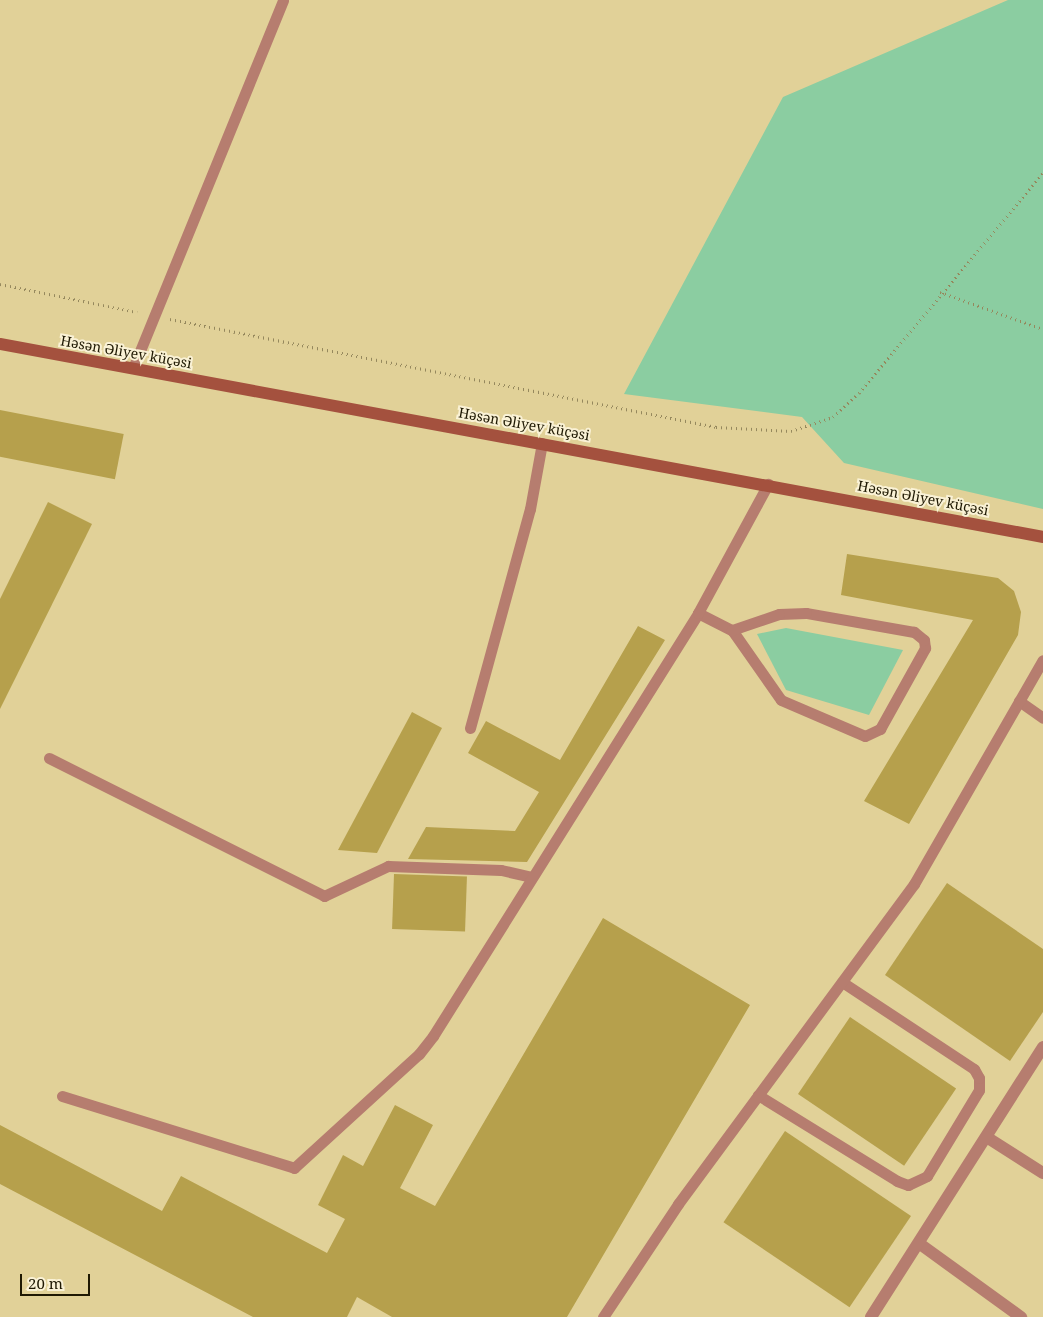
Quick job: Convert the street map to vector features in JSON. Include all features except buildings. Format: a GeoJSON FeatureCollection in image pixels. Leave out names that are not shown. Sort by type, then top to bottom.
{"type":"FeatureCollection","features":[{"type":"Feature","properties":{"kind":"main road","name":"Həsən Əliyev küçəsi"},"geometry":{"type":"LineString","coordinates":[[0,344],[768,484],[1043,537]]}},
{"type":"Feature","properties":{"kind":"street"},"geometry":{"type":"LineString","coordinates":[[871,1317],[988,1138],[1043,1047]]}},
{"type":"Feature","properties":{"kind":"street"},"geometry":{"type":"LineString","coordinates":[[988,1138],[1043,1173]]}},
{"type":"Feature","properties":{"kind":"street"},"geometry":{"type":"LineString","coordinates":[[920,1244],[1021,1317]]}},
{"type":"Feature","properties":{"kind":"lane"},"geometry":{"type":"LineString","coordinates":[[133,368],[283,0]]}},
{"type":"Feature","properties":{"kind":"lane"},"geometry":{"type":"LineString","coordinates":[[470,728],[530,509],[542,443]]}},
{"type":"Feature","properties":{"kind":"lane"},"geometry":{"type":"LineString","coordinates":[[62,1096],[294,1168],[419,1054],[698,613],[768,484]]}},
{"type":"Feature","properties":{"kind":"lane"},"geometry":{"type":"LineString","coordinates":[[698,613],[732,630],[781,700],[864,736],[880,729],[924,648],[924,640],[914,632],[806,613],[779,614],[732,630]]}},
{"type":"Feature","properties":{"kind":"lane"},"geometry":{"type":"LineString","coordinates":[[603,1317],[678,1204],[914,884],[1043,660]]}},
{"type":"Feature","properties":{"kind":"lane"},"geometry":{"type":"LineString","coordinates":[[1019,701],[1043,718]]}},
{"type":"Feature","properties":{"kind":"lane"},"geometry":{"type":"LineString","coordinates":[[49,758],[324,896],[388,866],[501,870],[531,877]]}},
{"type":"Feature","properties":{"kind":"lane"},"geometry":{"type":"LineString","coordinates":[[758,1095],[897,1181],[908,1185],[927,1176],[978,1090],[979,1078],[974,1069],[842,982]]}},
{"type":"Feature","properties":{"kind":"path"},"geometry":{"type":"LineString","coordinates":[[0,284],[716,426],[791,431],[833,417],[859,393],[940,291],[1043,173]]}},
{"type":"Feature","properties":{"kind":"path"},"geometry":{"type":"LineString","coordinates":[[940,291],[1043,329]]}},
{"type":"Feature","properties":{"kind":"green space"},"geometry":{"type":"Polygon","coordinates":[[[1008,0],[1043,0],[1043,509],[844,463],[802,417],[624,394],[783,97],[1008,0]]]}},
{"type":"Feature","properties":{"kind":"green space"},"geometry":{"type":"Polygon","coordinates":[[[786,628],[903,650],[869,715],[786,690],[757,634],[786,628]]]}}]}
